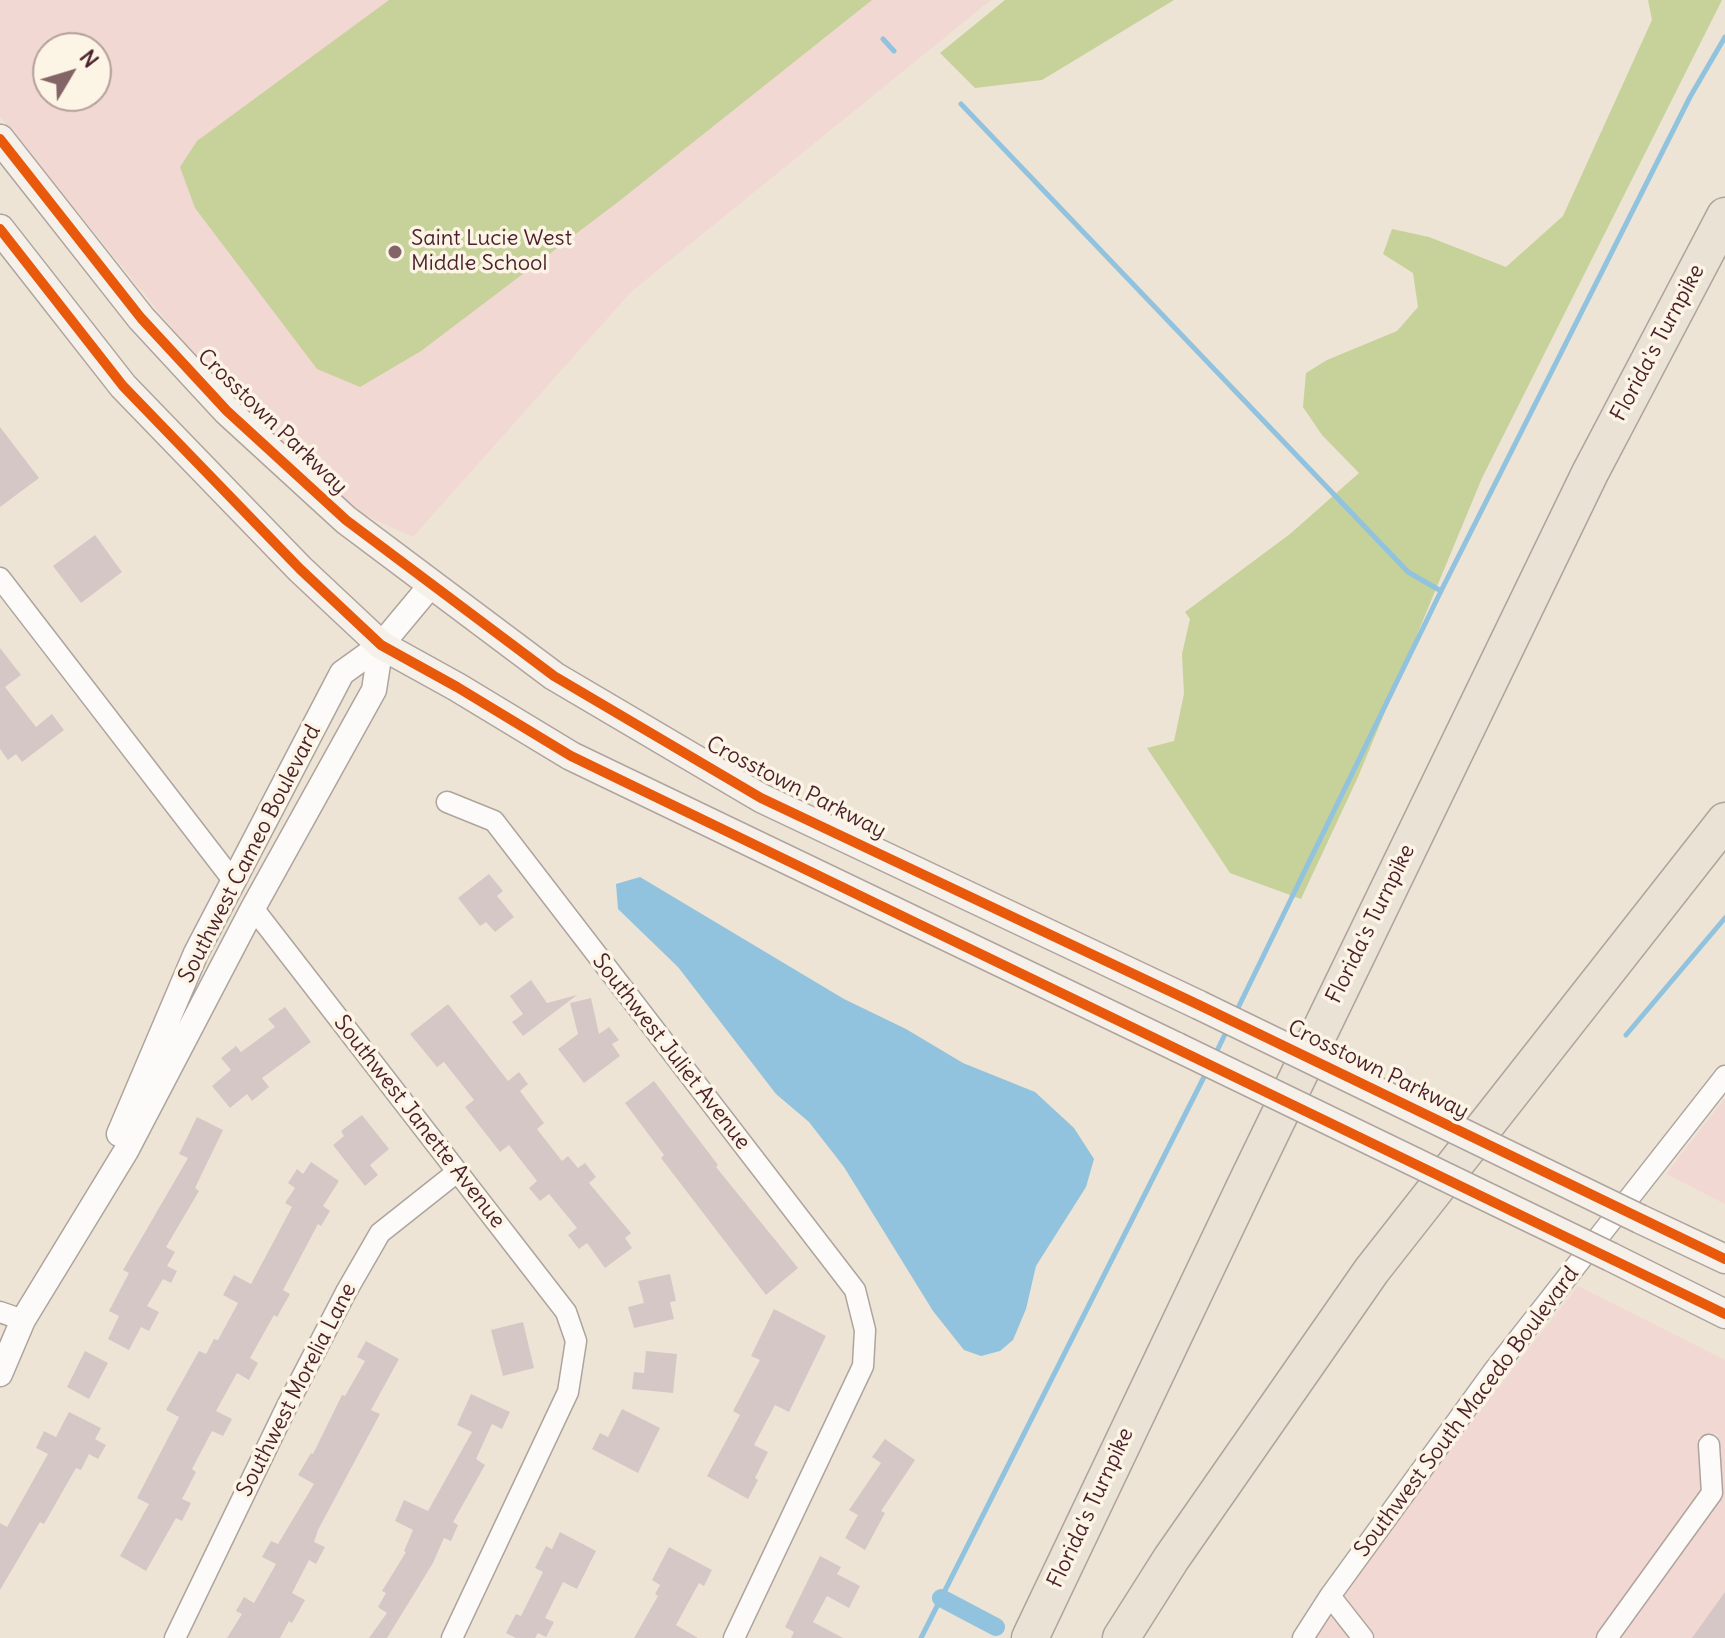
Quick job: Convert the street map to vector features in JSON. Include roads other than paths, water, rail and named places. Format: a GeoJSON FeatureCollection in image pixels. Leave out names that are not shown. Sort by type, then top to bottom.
{"type":"FeatureCollection","features":[{"type":"Feature","properties":{"kind":"highway","name":"Florida's Turnpike"},"geometry":{"type":"LineString","coordinates":[[1030,1638],[1260,1153],[1590,473],[1725,216]]}},
{"type":"Feature","properties":{"kind":"highway"},"geometry":{"type":"LineString","coordinates":[[1121,1638],[1171,1559],[1372,1270],[1725,821]]}},
{"type":"Feature","properties":{"kind":"main road","name":"Crosstown Parkway"},"geometry":{"type":"LineString","coordinates":[[0,139],[141,318],[227,411],[346,520],[554,676],[761,798],[1725,1259]]}},
{"type":"Feature","properties":{"kind":"main road"},"geometry":{"type":"LineString","coordinates":[[0,229],[123,386],[289,558],[381,645],[571,756],[1725,1314]]}},
{"type":"Feature","properties":{"kind":"street"},"geometry":{"type":"LineString","coordinates":[[0,578],[232,879]]}},
{"type":"Feature","properties":{"kind":"street","name":"Southwest Cameo Boulevard"},"geometry":{"type":"LineString","coordinates":[[111,1171],[115,1141],[196,953],[342,673],[381,645],[431,585]]}},
{"type":"Feature","properties":{"kind":"street","name":"Southwest Cameo Boulevard"},"geometry":{"type":"LineString","coordinates":[[0,1374],[11,1316],[126,1151],[253,908],[374,690],[381,645]]}},
{"type":"Feature","properties":{"kind":"street","name":"Southwest Juliet Avenue"},"geometry":{"type":"LineString","coordinates":[[447,802],[494,821],[855,1290],[865,1330],[863,1366],[734,1638]]}},
{"type":"Feature","properties":{"kind":"street","name":"Southwest Janette Avenue"},"geometry":{"type":"LineString","coordinates":[[253,908],[566,1312],[576,1341],[568,1392],[452,1638]]}},
{"type":"Feature","properties":{"kind":"street","name":"Southwest South Macedo Boulevard"},"geometry":{"type":"LineString","coordinates":[[1303,1638],[1330,1596],[1495,1369],[1725,1076]]}},
{"type":"Feature","properties":{"kind":"street","name":"Southwest Morelia Lane"},"geometry":{"type":"LineString","coordinates":[[175,1638],[287,1406],[380,1233],[457,1172]]}},
{"type":"Feature","properties":{"kind":"street"},"geometry":{"type":"LineString","coordinates":[[1607,1638],[1712,1493],[1709,1445]]}},
{"type":"Feature","properties":{"kind":"street"},"geometry":{"type":"LineString","coordinates":[[1330,1596],[1363,1638]]}},
{"type":"Feature","properties":{"kind":"water"},"geometry":{"type":"Polygon","coordinates":[[[640,877],[844,999],[906,1029],[963,1063],[1035,1092],[1074,1128],[1094,1159],[1086,1187],[1036,1266],[1026,1309],[1013,1340],[1000,1351],[981,1356],[964,1350],[933,1311],[844,1167],[809,1122],[776,1094],[678,967],[618,909],[616,884],[640,877]]]}},
{"type":"Feature","properties":{"kind":"waterway"},"geometry":{"type":"LineString","coordinates":[[1236,1012],[1441,591],[1690,97],[1725,37]]}},
{"type":"Feature","properties":{"kind":"waterway"},"geometry":{"type":"LineString","coordinates":[[883,39],[894,51]]}},
{"type":"Feature","properties":{"kind":"waterway"},"geometry":{"type":"LineString","coordinates":[[961,104],[1408,572],[1441,591]]}},
{"type":"Feature","properties":{"kind":"waterway"},"geometry":{"type":"LineString","coordinates":[[1626,1035],[1725,918]]}},
{"type":"Feature","properties":{"kind":"waterway"},"geometry":{"type":"LineString","coordinates":[[1215,1055],[1228,1028]]}},
{"type":"Feature","properties":{"kind":"waterway"},"geometry":{"type":"LineString","coordinates":[[921,1638],[1207,1071]]}},
{"type":"Feature","properties":{"kind":"waterway"},"geometry":{"type":"LineString","coordinates":[[941,1598],[996,1627]]}},
{"type":"Feature","properties":{"kind":"place","name":"Saint Lucie West Middle School"},"geometry":{"type":"Point","coordinates":[395,252]}}]}
